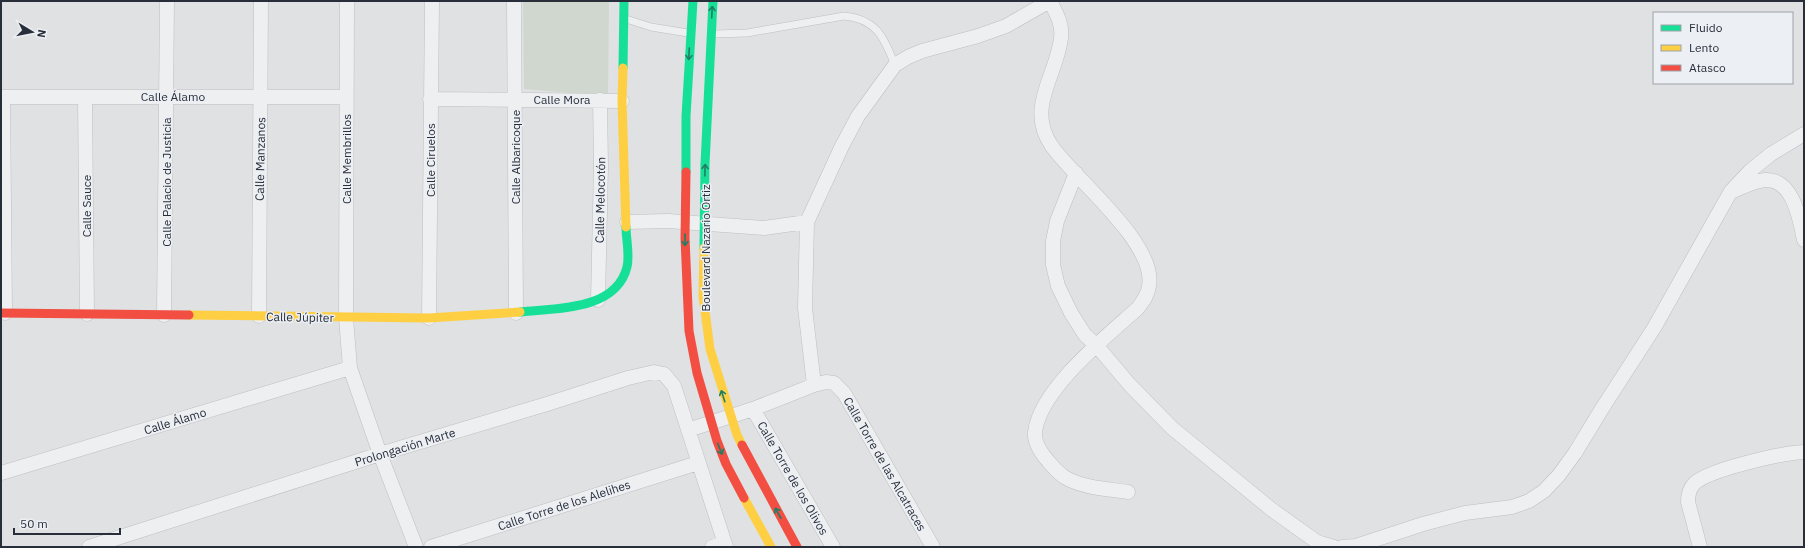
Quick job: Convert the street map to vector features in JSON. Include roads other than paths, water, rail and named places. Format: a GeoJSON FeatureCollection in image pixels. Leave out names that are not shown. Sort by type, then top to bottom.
{"type":"FeatureCollection","features":[{"type":"Feature","properties":{"kind":"main road","name":"Calle Júpiter"},"geometry":{"type":"LineString","coordinates":[[3,313],[429,318],[516,313],[591,303],[598,300],[614,291],[621,281],[627,266],[627,222],[622,101],[624,1]]}},
{"type":"Feature","properties":{"kind":"main road","name":"Boulevard Nazario Ortiz"},"geometry":{"type":"LineString","coordinates":[[693,1],[701,34],[704,224],[703,296],[710,349],[737,435],[797,547]]}},
{"type":"Feature","properties":{"kind":"main road","name":"Boulevard Nazario Ortiz"},"geometry":{"type":"LineString","coordinates":[[713,1],[701,34],[686,116],[685,222],[686,285],[689,331],[697,373],[711,422],[726,464],[771,547]]}},
{"type":"Feature","properties":{"kind":"street","name":"Calle Palacio de Justicia"},"geometry":{"type":"LineString","coordinates":[[164,315],[167,1]]}},
{"type":"Feature","properties":{"kind":"street","name":"Calle Manzanos"},"geometry":{"type":"LineString","coordinates":[[258,316],[261,1]]}},
{"type":"Feature","properties":{"kind":"street","name":"Calle Membrillos"},"geometry":{"type":"LineString","coordinates":[[347,1],[346,318],[350,368],[380,454],[416,547]]}},
{"type":"Feature","properties":{"kind":"street","name":"Calle Ciruelos"},"geometry":{"type":"LineString","coordinates":[[429,318],[432,1]]}},
{"type":"Feature","properties":{"kind":"street","name":"Calle Albaricoque"},"geometry":{"type":"LineString","coordinates":[[514,1],[516,313]]}},
{"type":"Feature","properties":{"kind":"street"},"geometry":{"type":"LineString","coordinates":[[688,430],[753,409],[814,385],[805,308],[806,222],[858,116],[895,65],[922,51],[978,36],[1006,26],[1050,1],[1060,23],[1062,37],[1058,54],[1043,95],[1042,111],[1044,124],[1051,144],[1064,162],[1108,207],[1138,247],[1146,266],[1150,286],[1146,296],[1138,308],[1065,378],[1048,398],[1039,416],[1035,433],[1039,450],[1052,466],[1066,478],[1086,485],[1128,492]]}},
{"type":"Feature","properties":{"kind":"street","name":"Calle Álamo"},"geometry":{"type":"LineString","coordinates":[[2,97],[346,96]]}},
{"type":"Feature","properties":{"kind":"street"},"geometry":{"type":"LineString","coordinates":[[2,97],[3,313]]}},
{"type":"Feature","properties":{"kind":"street","name":"Calle Sauce"},"geometry":{"type":"LineString","coordinates":[[85,97],[87,314]]}},
{"type":"Feature","properties":{"kind":"street","name":"Calle Mora"},"geometry":{"type":"LineString","coordinates":[[430,99],[622,101]]}},
{"type":"Feature","properties":{"kind":"street","name":"Calle Melocotón"},"geometry":{"type":"LineString","coordinates":[[598,300],[601,166],[600,100]]}},
{"type":"Feature","properties":{"kind":"street"},"geometry":{"type":"LineString","coordinates":[[1342,547],[1356,546],[1423,524],[1465,514],[1512,507],[1529,501],[1544,490],[1559,475],[1576,453],[1602,407],[1654,328],[1731,191],[1750,170],[1771,154],[1804,134]]}},
{"type":"Feature","properties":{"kind":"street"},"geometry":{"type":"LineString","coordinates":[[1076,173],[1056,221],[1052,241],[1053,265],[1058,286],[1071,313],[1085,335],[1097,346],[1129,384],[1172,428],[1271,509],[1318,542],[1334,547]]}},
{"type":"Feature","properties":{"kind":"street"},"geometry":{"type":"LineString","coordinates":[[1731,191],[1766,180],[1774,181],[1782,186],[1794,202],[1798,211],[1804,240]]}},
{"type":"Feature","properties":{"kind":"street"},"geometry":{"type":"LineString","coordinates":[[627,222],[685,222],[764,228],[806,222]]}},
{"type":"Feature","properties":{"kind":"street","name":"Calle Álamo"},"geometry":{"type":"LineString","coordinates":[[1,473],[350,368]]}},
{"type":"Feature","properties":{"kind":"street","name":"Prolongación Marte"},"geometry":{"type":"LineString","coordinates":[[89,547],[380,454],[628,378],[654,372],[664,374],[674,386],[698,462],[721,546]]}},
{"type":"Feature","properties":{"kind":"street","name":"Calle Torre de las Alcatraces"},"geometry":{"type":"LineString","coordinates":[[814,385],[826,382],[834,383],[844,393],[933,547]]}},
{"type":"Feature","properties":{"kind":"street","name":"Calle Torre de los Olivos"},"geometry":{"type":"LineString","coordinates":[[753,409],[833,547]]}},
{"type":"Feature","properties":{"kind":"street"},"geometry":{"type":"LineString","coordinates":[[1700,547],[1688,509],[1688,497],[1692,485],[1724,470],[1766,457],[1804,452]]}},
{"type":"Feature","properties":{"kind":"street","name":"Calle Torre de los Alelihes"},"geometry":{"type":"LineString","coordinates":[[431,547],[698,462]]}},
{"type":"Feature","properties":{"kind":"lane"},"geometry":{"type":"LineString","coordinates":[[624,18],[652,27],[701,34],[747,33],[844,16],[856,17],[873,25],[884,39],[895,65]]}}]}
